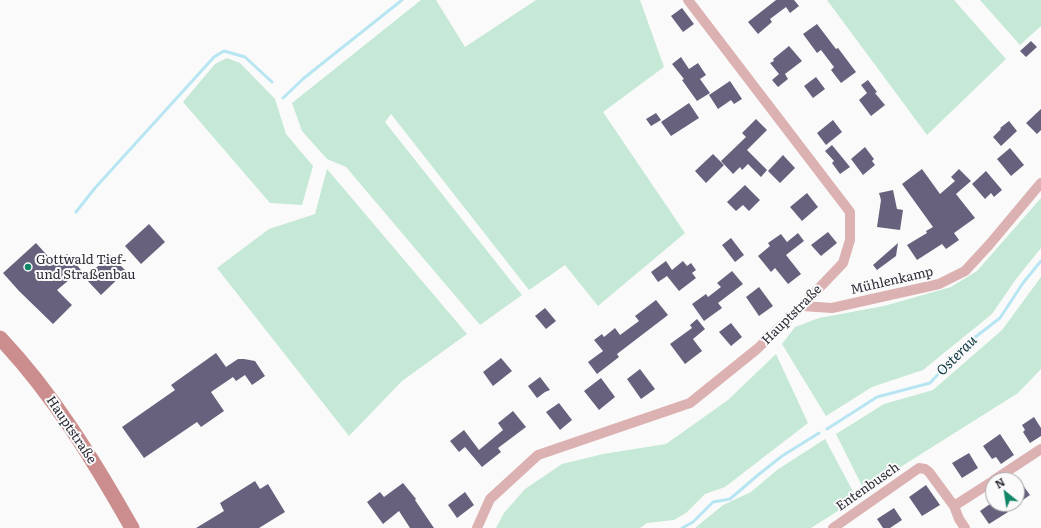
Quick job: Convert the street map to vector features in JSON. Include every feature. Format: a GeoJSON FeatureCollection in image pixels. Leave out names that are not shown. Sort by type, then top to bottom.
{"type":"FeatureCollection","features":[{"type":"Feature","properties":{"kind":"street","name":"Hauptstraße"},"geometry":{"type":"LineString","coordinates":[[477,528],[490,499],[538,455],[690,403],[757,349],[802,306],[843,263],[850,240],[850,212],[688,0]]}},
{"type":"Feature","properties":{"kind":"street","name":"Mühlenkamp"},"geometry":{"type":"LineString","coordinates":[[802,306],[832,308],[939,284],[965,271],[1041,183]]}},
{"type":"Feature","properties":{"kind":"street","name":"Hauptstraße"},"geometry":{"type":"LineString","coordinates":[[0,338],[34,376],[69,424],[132,528]]}},
{"type":"Feature","properties":{"kind":"street"},"geometry":{"type":"LineString","coordinates":[[1006,472],[1041,449]]}},
{"type":"Feature","properties":{"kind":"street","name":"Entenbusch"},"geometry":{"type":"LineString","coordinates":[[832,528],[919,468],[925,469],[929,472],[954,506]]}},
{"type":"Feature","properties":{"kind":"street"},"geometry":{"type":"LineString","coordinates":[[965,528],[959,519],[954,506],[985,486]]}},
{"type":"Feature","properties":{"kind":"green space"},"geometry":{"type":"Polygon","coordinates":[[[421,0],[436,0],[465,47],[536,0],[640,0],[664,67],[603,112],[685,233],[598,306],[565,265],[529,290],[391,114],[385,122],[522,295],[480,325],[346,167],[327,159],[302,131],[292,103],[421,0]]]}},
{"type":"Feature","properties":{"kind":"green space"},"geometry":{"type":"Polygon","coordinates":[[[827,0],[954,0],[1006,59],[927,135],[827,0]]]}},
{"type":"Feature","properties":{"kind":"green space"},"geometry":{"type":"Polygon","coordinates":[[[980,0],[1041,0],[1041,26],[1020,45],[980,0]]]}},
{"type":"Feature","properties":{"kind":"green space"},"geometry":{"type":"Polygon","coordinates":[[[227,58],[240,63],[275,99],[286,134],[313,166],[302,205],[270,203],[183,102],[215,64],[227,58]]]}},
{"type":"Feature","properties":{"kind":"green space"},"geometry":{"type":"Polygon","coordinates":[[[327,169],[467,334],[402,381],[349,436],[217,268],[269,229],[315,214],[327,169]]]}},
{"type":"Feature","properties":{"kind":"green space"},"geometry":{"type":"Polygon","coordinates":[[[1041,198],[1041,248],[1016,279],[992,314],[923,370],[872,387],[826,416],[782,344],[795,327],[819,318],[884,306],[951,287],[977,271],[1041,198]]]}},
{"type":"Feature","properties":{"kind":"green space"},"geometry":{"type":"Polygon","coordinates":[[[1041,277],[1041,369],[1018,393],[864,490],[836,434],[884,404],[933,390],[1002,330],[1041,277]]]}},
{"type":"Feature","properties":{"kind":"green space"},"geometry":{"type":"Polygon","coordinates":[[[776,354],[808,423],[725,487],[705,494],[686,513],[674,520],[647,523],[640,528],[496,528],[504,513],[525,489],[562,464],[603,454],[666,444],[728,400],[776,354]]]}},
{"type":"Feature","properties":{"kind":"green space"},"geometry":{"type":"Polygon","coordinates":[[[825,439],[857,499],[811,528],[695,528],[723,505],[751,492],[777,470],[825,439]]]}},
{"type":"Feature","properties":{"kind":"building"},"geometry":{"type":"Polygon","coordinates":[[[776,0],[794,0],[799,6],[790,13],[786,7],[770,19],[772,22],[758,34],[748,22],[776,0]]]}},
{"type":"Feature","properties":{"kind":"building"},"geometry":{"type":"Polygon","coordinates":[[[682,8],[694,24],[683,32],[671,16],[682,8]]]}},
{"type":"Feature","properties":{"kind":"building"},"geometry":{"type":"Polygon","coordinates":[[[817,24],[856,72],[841,83],[831,70],[834,67],[821,50],[817,53],[803,34],[817,24]]]}},
{"type":"Feature","properties":{"kind":"building"},"geometry":{"type":"Polygon","coordinates":[[[1031,41],[1037,47],[1026,57],[1020,51],[1031,41]]]}},
{"type":"Feature","properties":{"kind":"building"},"geometry":{"type":"Polygon","coordinates":[[[789,46],[802,61],[785,74],[788,79],[778,87],[772,80],[779,74],[770,63],[789,46]]]}},
{"type":"Feature","properties":{"kind":"building"},"geometry":{"type":"Polygon","coordinates":[[[681,57],[689,69],[698,63],[706,75],[700,79],[710,93],[697,101],[682,80],[684,79],[672,64],[681,57]]]}},
{"type":"Feature","properties":{"kind":"building"},"geometry":{"type":"Polygon","coordinates":[[[816,77],[825,89],[813,98],[804,86],[816,77]]]}},
{"type":"Feature","properties":{"kind":"building"},"geometry":{"type":"Polygon","coordinates":[[[868,80],[877,92],[875,93],[885,105],[871,116],[859,100],[867,93],[861,85],[868,80]]]}},
{"type":"Feature","properties":{"kind":"building"},"geometry":{"type":"Polygon","coordinates":[[[730,81],[742,99],[734,104],[731,100],[718,109],[709,95],[730,81]]]}},
{"type":"Feature","properties":{"kind":"building"},"geometry":{"type":"Polygon","coordinates":[[[689,103],[699,118],[671,136],[661,122],[689,103]]]}},
{"type":"Feature","properties":{"kind":"building"},"geometry":{"type":"Polygon","coordinates":[[[1041,109],[1041,130],[1037,134],[1026,123],[1041,109]]]}},
{"type":"Feature","properties":{"kind":"building"},"geometry":{"type":"Polygon","coordinates":[[[656,113],[661,120],[651,126],[646,119],[656,113]]]}},
{"type":"Feature","properties":{"kind":"building"},"geometry":{"type":"Polygon","coordinates":[[[756,119],[767,130],[747,150],[767,170],[761,177],[748,164],[742,170],[740,167],[733,174],[721,161],[746,137],[742,133],[756,119]]]}},
{"type":"Feature","properties":{"kind":"building"},"geometry":{"type":"Polygon","coordinates":[[[833,120],[842,132],[826,145],[817,133],[833,120]]]}},
{"type":"Feature","properties":{"kind":"building"},"geometry":{"type":"Polygon","coordinates":[[[1009,121],[1017,131],[1001,146],[993,137],[1001,129],[1000,128],[1009,121]]]}},
{"type":"Feature","properties":{"kind":"building"},"geometry":{"type":"Polygon","coordinates":[[[832,145],[850,167],[840,174],[832,163],[834,161],[825,151],[832,145]]]}},
{"type":"Feature","properties":{"kind":"building"},"geometry":{"type":"Polygon","coordinates":[[[865,147],[874,159],[872,161],[875,165],[863,175],[851,159],[865,147]]]}},
{"type":"Feature","properties":{"kind":"building"},"geometry":{"type":"Polygon","coordinates":[[[1010,148],[1024,165],[1011,176],[997,159],[1010,148]]]}},
{"type":"Feature","properties":{"kind":"building"},"geometry":{"type":"Polygon","coordinates":[[[713,154],[724,165],[706,183],[695,171],[713,154]]]}},
{"type":"Feature","properties":{"kind":"building"},"geometry":{"type":"Polygon","coordinates":[[[783,155],[795,168],[780,183],[768,171],[783,155]]]}},
{"type":"Feature","properties":{"kind":"building"},"geometry":{"type":"Polygon","coordinates":[[[922,169],[940,194],[955,181],[951,177],[959,169],[971,181],[956,194],[975,218],[954,233],[959,240],[946,249],[942,244],[917,260],[907,245],[927,233],[926,231],[933,227],[902,184],[922,169]]]}},
{"type":"Feature","properties":{"kind":"building"},"geometry":{"type":"Polygon","coordinates":[[[986,171],[1002,190],[994,197],[991,193],[985,199],[972,184],[986,171]]]}},
{"type":"Feature","properties":{"kind":"building"},"geometry":{"type":"Polygon","coordinates":[[[745,185],[760,200],[749,211],[743,205],[736,211],[727,202],[745,185]]]}},
{"type":"Feature","properties":{"kind":"building"},"geometry":{"type":"Polygon","coordinates":[[[893,190],[897,209],[903,210],[900,230],[877,227],[881,200],[879,193],[893,190]]]}},
{"type":"Feature","properties":{"kind":"building"},"geometry":{"type":"Polygon","coordinates":[[[807,193],[818,207],[802,221],[790,207],[807,193]]]}},
{"type":"Feature","properties":{"kind":"building"},"geometry":{"type":"Polygon","coordinates":[[[149,224],[165,242],[141,264],[125,246],[149,224]]]}},
{"type":"Feature","properties":{"kind":"building"},"geometry":{"type":"Polygon","coordinates":[[[828,232],[837,243],[821,256],[811,245],[828,232]]]}},
{"type":"Feature","properties":{"kind":"building"},"geometry":{"type":"Polygon","coordinates":[[[798,233],[804,241],[786,255],[801,274],[788,284],[775,268],[771,272],[758,256],[770,246],[768,243],[781,234],[787,242],[798,233]]]}},
{"type":"Feature","properties":{"kind":"building"},"geometry":{"type":"Polygon","coordinates":[[[731,238],[744,255],[735,262],[722,245],[731,238]]]}},
{"type":"Feature","properties":{"kind":"building"},"geometry":{"type":"Polygon","coordinates":[[[36,243],[55,264],[67,254],[81,270],[57,290],[72,305],[53,324],[3,273],[36,243]]]}},
{"type":"Feature","properties":{"kind":"building"},"geometry":{"type":"Polygon","coordinates":[[[898,243],[896,256],[877,270],[873,265],[898,243]]]}},
{"type":"Feature","properties":{"kind":"building"},"geometry":{"type":"Polygon","coordinates":[[[110,255],[126,271],[101,295],[85,278],[110,255]]]}},
{"type":"Feature","properties":{"kind":"building"},"geometry":{"type":"Polygon","coordinates":[[[666,261],[672,270],[683,261],[687,266],[691,263],[696,270],[692,273],[696,278],[679,291],[667,276],[658,282],[651,272],[666,261]]]}},
{"type":"Feature","properties":{"kind":"building"},"geometry":{"type":"Polygon","coordinates":[[[732,271],[743,284],[718,303],[722,308],[704,321],[692,304],[706,294],[708,297],[721,287],[717,283],[732,271]]]}},
{"type":"Feature","properties":{"kind":"building"},"geometry":{"type":"Polygon","coordinates":[[[759,287],[773,306],[759,316],[746,297],[759,287]]]}},
{"type":"Feature","properties":{"kind":"building"},"geometry":{"type":"Polygon","coordinates":[[[656,300],[668,315],[617,354],[619,357],[597,374],[588,362],[603,351],[594,340],[602,334],[604,337],[615,328],[620,335],[639,321],[635,316],[656,300]]]}},
{"type":"Feature","properties":{"kind":"building"},"geometry":{"type":"Polygon","coordinates":[[[545,308],[556,321],[546,329],[535,316],[545,308]]]}},
{"type":"Feature","properties":{"kind":"building"},"geometry":{"type":"Polygon","coordinates":[[[697,319],[705,329],[693,339],[702,351],[685,364],[670,344],[692,328],[690,325],[697,319]]]}},
{"type":"Feature","properties":{"kind":"building"},"geometry":{"type":"Polygon","coordinates":[[[731,323],[742,337],[731,346],[719,332],[731,323]]]}},
{"type":"Feature","properties":{"kind":"building"},"geometry":{"type":"Polygon","coordinates":[[[216,353],[226,367],[238,359],[255,361],[265,376],[252,385],[245,375],[236,381],[233,377],[211,392],[224,411],[201,427],[197,422],[144,458],[122,427],[175,390],[171,385],[216,353]]]}},
{"type":"Feature","properties":{"kind":"building"},"geometry":{"type":"Polygon","coordinates":[[[501,358],[512,371],[493,386],[483,372],[501,358]]]}},
{"type":"Feature","properties":{"kind":"building"},"geometry":{"type":"Polygon","coordinates":[[[640,369],[655,389],[641,399],[627,379],[640,369]]]}},
{"type":"Feature","properties":{"kind":"building"},"geometry":{"type":"Polygon","coordinates":[[[540,377],[550,390],[537,398],[528,386],[540,377]]]}},
{"type":"Feature","properties":{"kind":"building"},"geometry":{"type":"Polygon","coordinates":[[[601,378],[615,397],[599,410],[584,391],[601,378]]]}},
{"type":"Feature","properties":{"kind":"building"},"geometry":{"type":"Polygon","coordinates":[[[559,403],[572,420],[560,430],[546,412],[559,403]]]}},
{"type":"Feature","properties":{"kind":"building"},"geometry":{"type":"Polygon","coordinates":[[[513,411],[526,427],[498,448],[501,452],[482,467],[465,447],[459,452],[450,441],[464,430],[479,450],[503,430],[498,423],[513,411]]]}},
{"type":"Feature","properties":{"kind":"building"},"geometry":{"type":"Polygon","coordinates":[[[1034,417],[1041,428],[1041,436],[1030,443],[1023,432],[1025,430],[1022,425],[1034,417]]]}},
{"type":"Feature","properties":{"kind":"building"},"geometry":{"type":"Polygon","coordinates":[[[1000,434],[1014,455],[1001,464],[996,457],[992,459],[983,446],[1000,434]]]}},
{"type":"Feature","properties":{"kind":"building"},"geometry":{"type":"Polygon","coordinates":[[[969,453],[978,468],[962,478],[952,463],[969,453]]]}},
{"type":"Feature","properties":{"kind":"building"},"geometry":{"type":"Polygon","coordinates":[[[255,481],[260,489],[268,484],[285,512],[259,528],[196,528],[224,511],[220,503],[255,481]]]}},
{"type":"Feature","properties":{"kind":"building"},"geometry":{"type":"Polygon","coordinates":[[[403,483],[416,499],[415,500],[434,528],[410,528],[399,511],[383,524],[367,502],[380,492],[384,497],[403,483]]]}},
{"type":"Feature","properties":{"kind":"building"},"geometry":{"type":"Polygon","coordinates":[[[926,485],[940,505],[922,516],[909,497],[926,485]]]}},
{"type":"Feature","properties":{"kind":"building"},"geometry":{"type":"Polygon","coordinates":[[[1025,488],[1030,495],[1025,498],[1025,488]]]}},
{"type":"Feature","properties":{"kind":"building"},"geometry":{"type":"Polygon","coordinates":[[[465,492],[474,505],[457,518],[448,505],[465,492]]]}},
{"type":"Feature","properties":{"kind":"building"},"geometry":{"type":"Polygon","coordinates":[[[894,508],[902,520],[890,528],[883,528],[877,519],[894,508]]]}},
{"type":"Feature","properties":{"kind":"building"},"geometry":{"type":"Polygon","coordinates":[[[985,508],[985,512],[1008,512],[989,524],[980,511],[985,508]]]}},
{"type":"Feature","properties":{"kind":"waterway"},"geometry":{"type":"LineString","coordinates":[[283,98],[304,78],[402,0]]}},
{"type":"Feature","properties":{"kind":"waterway"},"geometry":{"type":"LineString","coordinates":[[76,212],[95,188],[214,57],[224,51],[245,57],[272,82]]}},
{"type":"Feature","properties":{"kind":"waterway","name":"Osterau"},"geometry":{"type":"LineString","coordinates":[[827,429],[877,397],[930,383],[965,345],[1000,318],[1023,283],[1041,261]]}},
{"type":"Feature","properties":{"kind":"waterway","name":"Osterau"},"geometry":{"type":"LineString","coordinates":[[682,528],[693,522],[713,502],[730,499],[782,456],[819,433]]}},
{"type":"Feature","properties":{"kind":"place","name":"Gottwald Tief- und Straßenbau"},"geometry":{"type":"Point","coordinates":[28,267]}}]}
